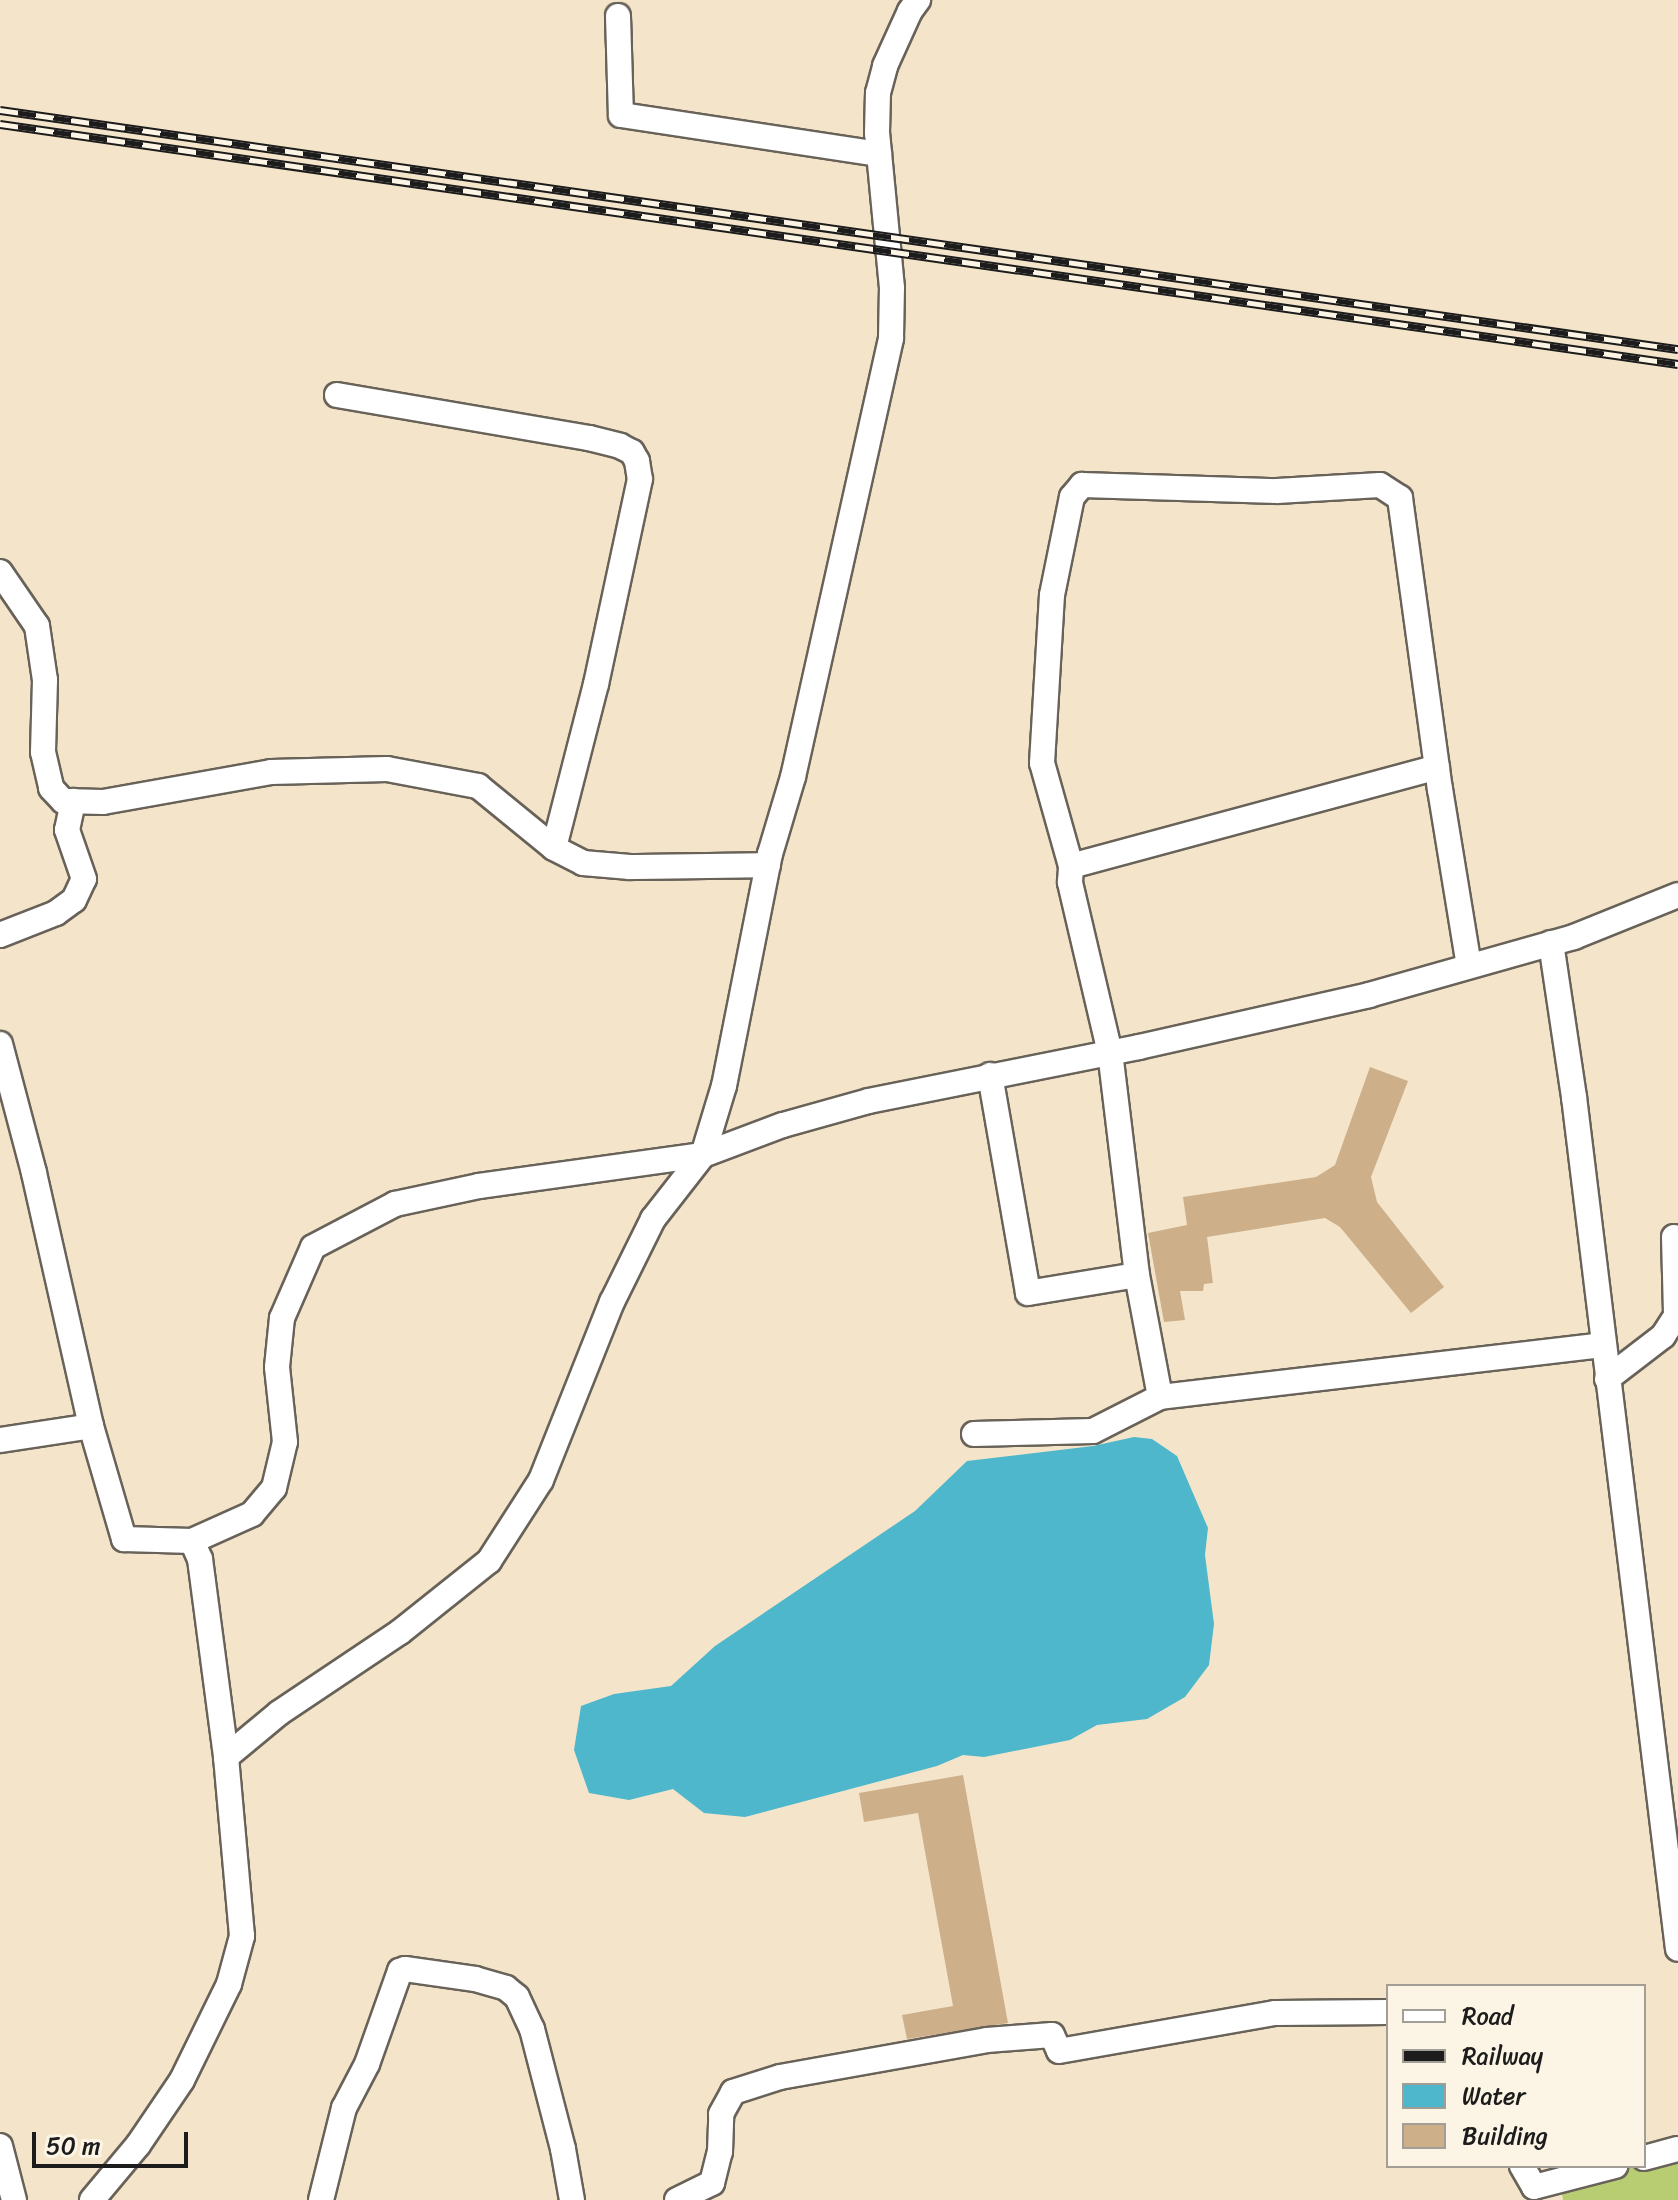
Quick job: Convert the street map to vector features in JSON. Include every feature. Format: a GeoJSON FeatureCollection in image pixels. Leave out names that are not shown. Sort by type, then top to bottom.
{"type":"FeatureCollection","features":[{"type":"Feature","properties":{"kind":"street"},"geometry":{"type":"LineString","coordinates":[[226,1757],[279,1713],[400,1632],[489,1561],[541,1480],[612,1302],[653,1219],[703,1155],[724,1086],[768,865],[793,777],[891,338],[892,288],[879,154],[878,93],[885,66],[918,0]]}},
{"type":"Feature","properties":{"kind":"street"},"geometry":{"type":"LineString","coordinates":[[618,16],[621,115],[879,154]]}},
{"type":"Feature","properties":{"kind":"street"},"geometry":{"type":"LineString","coordinates":[[337,395],[589,438],[620,446],[632,452],[637,461],[640,479],[596,684],[554,848]]}},
{"type":"Feature","properties":{"kind":"street"},"geometry":{"type":"LineString","coordinates":[[1160,1397],[1137,1275],[1110,1053],[1070,882],[1071,866],[1042,763],[1052,595],[1072,497],[1082,485],[1277,491],[1380,485],[1400,498],[1437,767],[1469,966]]}},
{"type":"Feature","properties":{"kind":"street"},"geometry":{"type":"LineString","coordinates":[[0,572],[37,626],[45,680],[46,764],[51,788],[63,801],[103,802],[271,772],[387,769],[478,786],[554,848],[583,863],[630,867],[768,865]]}},
{"type":"Feature","properties":{"kind":"street"},"geometry":{"type":"LineString","coordinates":[[1071,866],[1437,767]]}},
{"type":"Feature","properties":{"kind":"street"},"geometry":{"type":"LineString","coordinates":[[0,935],[56,913],[74,900],[84,879],[67,830],[73,801]]}},
{"type":"Feature","properties":{"kind":"street"},"geometry":{"type":"LineString","coordinates":[[0,1044],[34,1173],[91,1426],[124,1539],[192,1541],[252,1514],[274,1488],[285,1442],[277,1367],[282,1318],[313,1247],[395,1204],[479,1186],[703,1155],[783,1125],[854,1105],[1110,1053],[1369,995],[1551,943],[1678,895]]}},
{"type":"Feature","properties":{"kind":"street"},"geometry":{"type":"LineString","coordinates":[[1551,943],[1574,1097],[1678,1949]]}},
{"type":"Feature","properties":{"kind":"street"},"geometry":{"type":"LineString","coordinates":[[990,1075],[1028,1293],[1137,1275]]}},
{"type":"Feature","properties":{"kind":"street"},"geometry":{"type":"LineString","coordinates":[[1607,1379],[1663,1336],[1677,1313],[1674,1237]]}},
{"type":"Feature","properties":{"kind":"street"},"geometry":{"type":"LineString","coordinates":[[974,1434],[1093,1431],[1160,1397],[1603,1345]]}},
{"type":"Feature","properties":{"kind":"street"},"geometry":{"type":"LineString","coordinates":[[0,1440],[91,1426]]}},
{"type":"Feature","properties":{"kind":"street"},"geometry":{"type":"LineString","coordinates":[[92,2200],[138,2145],[182,2080],[229,1984],[242,1936],[226,1757],[200,1559],[192,1541]]}},
{"type":"Feature","properties":{"kind":"street"},"geometry":{"type":"LineString","coordinates":[[321,2200],[344,2108],[367,2064],[400,1971],[405,1969],[475,1979],[506,1988],[517,1997],[532,2029],[563,2149],[572,2200]]}},
{"type":"Feature","properties":{"kind":"street"},"geometry":{"type":"LineString","coordinates":[[677,2200],[712,2183],[720,2152],[721,2114],[733,2092],[780,2077],[987,2040],[1052,2035],[1059,2051],[1275,2013],[1386,2012]]}},
{"type":"Feature","properties":{"kind":"street"},"geometry":{"type":"LineString","coordinates":[[0,2146],[14,2200]]}},
{"type":"Feature","properties":{"kind":"street"},"geometry":{"type":"LineString","coordinates":[[1646,2157],[1678,2149]]}},
{"type":"Feature","properties":{"kind":"street"},"geometry":{"type":"LineString","coordinates":[[1530,2184],[1606,2168]]}},
{"type":"Feature","properties":{"kind":"green space"},"geometry":{"type":"Polygon","coordinates":[[[1678,2156],[1678,2200],[1563,2200],[1559,2176],[1607,2168],[1646,2168],[1646,2165],[1678,2156]]]}},
{"type":"Feature","properties":{"kind":"water"},"geometry":{"type":"Polygon","coordinates":[[[1134,1437],[1152,1439],[1177,1456],[1208,1528],[1205,1555],[1214,1624],[1209,1665],[1185,1697],[1147,1719],[1097,1725],[1070,1740],[984,1757],[963,1755],[937,1766],[745,1817],[704,1813],[673,1789],[629,1800],[589,1793],[574,1750],[581,1706],[614,1694],[671,1686],[715,1646],[915,1511],[967,1461],[1093,1446],[1134,1437]]]}},
{"type":"Feature","properties":{"kind":"building"},"geometry":{"type":"Polygon","coordinates":[[[1370,1067],[1408,1081],[1371,1177],[1377,1202],[1444,1287],[1411,1313],[1340,1227],[1325,1218],[1207,1237],[1213,1283],[1204,1284],[1203,1291],[1180,1291],[1185,1320],[1164,1322],[1148,1233],[1187,1225],[1183,1197],[1316,1177],[1335,1165],[1370,1067]]]}},
{"type":"Feature","properties":{"kind":"building"},"geometry":{"type":"Polygon","coordinates":[[[963,1775],[1008,2023],[907,2039],[902,2015],[953,2006],[918,1813],[864,1822],[859,1793],[963,1775]]]}},
{"type":"Feature","properties":{"kind":"railway"},"geometry":{"type":"LineString","coordinates":[[0,110],[1678,349]]}},
{"type":"Feature","properties":{"kind":"railway"},"geometry":{"type":"LineString","coordinates":[[0,124],[1678,364]]}}]}
